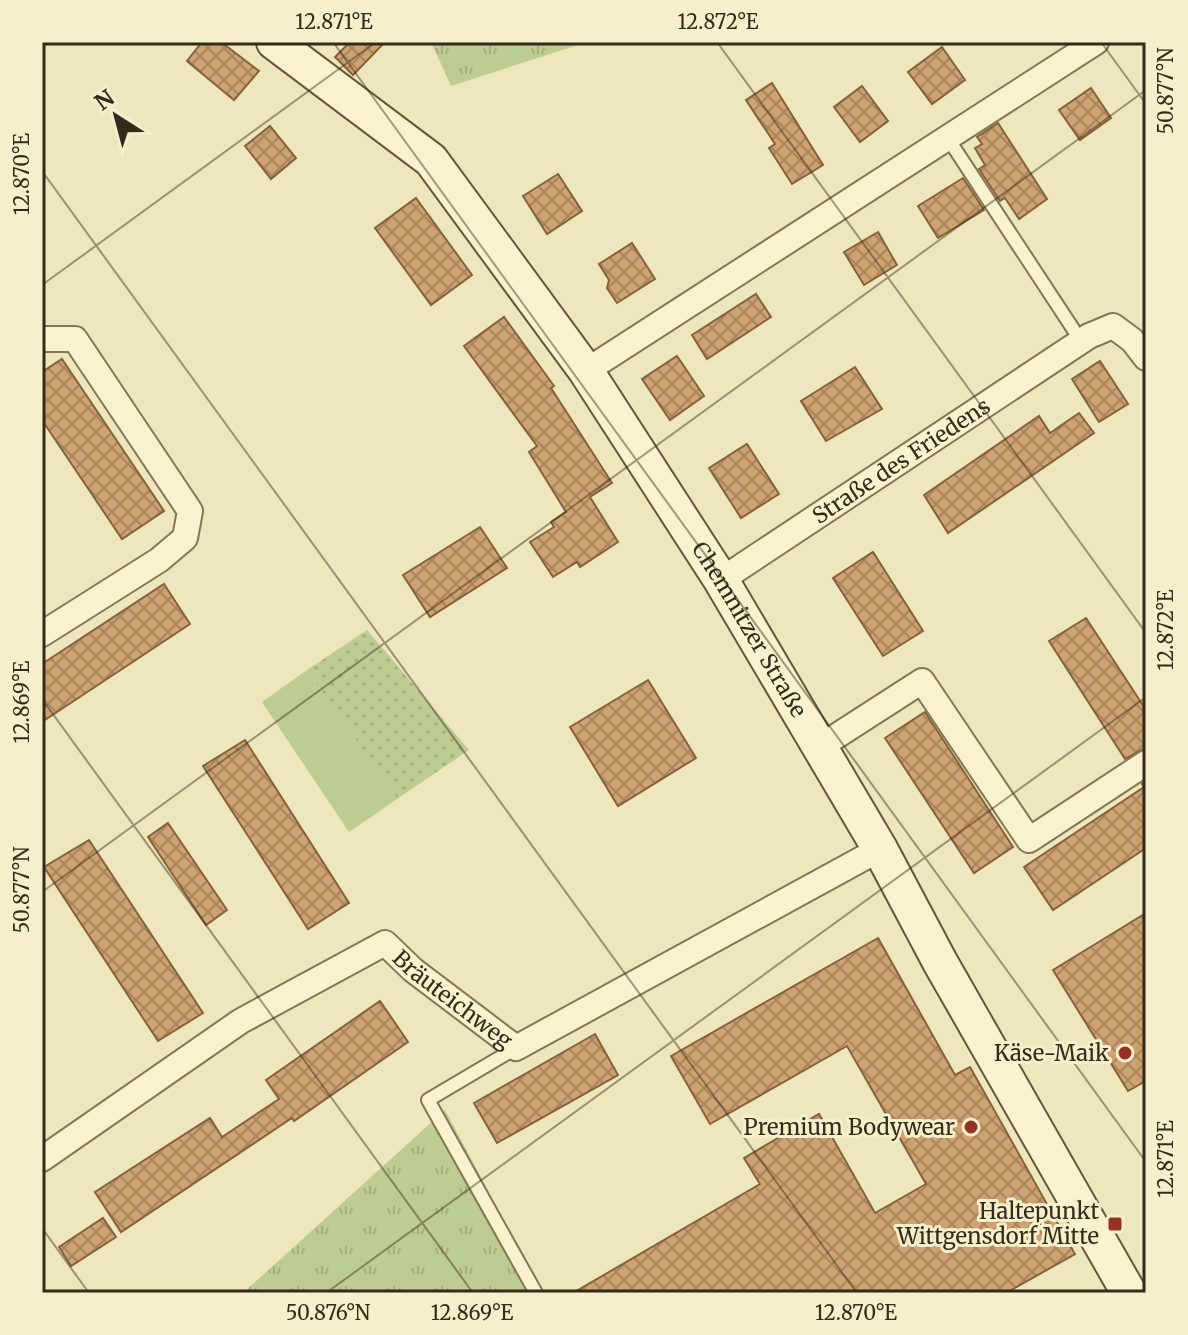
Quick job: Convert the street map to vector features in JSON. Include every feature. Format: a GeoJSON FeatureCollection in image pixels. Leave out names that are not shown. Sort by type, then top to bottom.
{"type":"FeatureCollection","features":[{"type":"Feature","properties":{"kind":"street","name":"Chemnitzer Straße"},"geometry":{"type":"LineString","coordinates":[[274,42],[431,160],[586,371],[721,580],[880,849],[970,1016],[1129,1293]]}},
{"type":"Feature","properties":{"kind":"street"},"geometry":{"type":"LineString","coordinates":[[586,371],[1096,42]]}},
{"type":"Feature","properties":{"kind":"street","name":"Straße des Friedens"},"geometry":{"type":"LineString","coordinates":[[721,580],[1081,341],[1113,326],[1132,340],[1146,358]]}},
{"type":"Feature","properties":{"kind":"street"},"geometry":{"type":"LineString","coordinates":[[42,339],[75,339],[190,511],[185,538],[176,546],[42,634]]}},
{"type":"Feature","properties":{"kind":"street"},"geometry":{"type":"LineString","coordinates":[[818,748],[922,681],[1029,840],[1146,763]]}},
{"type":"Feature","properties":{"kind":"street","name":"Bräuteichweg"},"geometry":{"type":"LineString","coordinates":[[42,1159],[241,1021],[385,943],[413,970],[516,1048],[880,849]]}},
{"type":"Feature","properties":{"kind":"lane"},"geometry":{"type":"LineString","coordinates":[[947,137],[1081,341]]}},
{"type":"Feature","properties":{"kind":"lane"},"geometry":{"type":"LineString","coordinates":[[516,1048],[428,1100],[536,1293]]}},
{"type":"Feature","properties":{"kind":"green space"},"geometry":{"type":"Polygon","coordinates":[[[431,42],[587,42],[451,86],[431,42]]]}},
{"type":"Feature","properties":{"kind":"green space"},"geometry":{"type":"Polygon","coordinates":[[[367,630],[469,750],[397,799],[307,670],[367,630]]]}},
{"type":"Feature","properties":{"kind":"green space"},"geometry":{"type":"Polygon","coordinates":[[[307,670],[397,799],[349,832],[262,702],[307,670]]]}},
{"type":"Feature","properties":{"kind":"green space"},"geometry":{"type":"Polygon","coordinates":[[[445,1110],[543,1293],[243,1293],[445,1110]]]}},
{"type":"Feature","properties":{"kind":"building"},"geometry":{"type":"Polygon","coordinates":[[[202,42],[221,42],[259,71],[234,100],[187,61],[202,42]]]}},
{"type":"Feature","properties":{"kind":"building"},"geometry":{"type":"Polygon","coordinates":[[[350,42],[385,42],[353,75],[335,57],[350,42]]]}},
{"type":"Feature","properties":{"kind":"building"},"geometry":{"type":"Polygon","coordinates":[[[942,47],[965,80],[932,104],[908,72],[942,47]]]}},
{"type":"Feature","properties":{"kind":"building"},"geometry":{"type":"Polygon","coordinates":[[[772,83],[823,165],[792,184],[769,148],[775,144],[746,100],[772,83]]]}},
{"type":"Feature","properties":{"kind":"building"},"geometry":{"type":"Polygon","coordinates":[[[862,86],[888,121],[860,142],[834,107],[862,86]]]}},
{"type":"Feature","properties":{"kind":"building"},"geometry":{"type":"Polygon","coordinates":[[[1091,88],[1111,118],[1080,140],[1059,110],[1091,88]]]}},
{"type":"Feature","properties":{"kind":"building"},"geometry":{"type":"Polygon","coordinates":[[[998,123],[1047,199],[1019,219],[1005,198],[1000,201],[979,169],[985,165],[975,148],[982,144],[977,137],[998,123]]]}},
{"type":"Feature","properties":{"kind":"building"},"geometry":{"type":"Polygon","coordinates":[[[270,126],[296,158],[271,179],[245,146],[270,126]]]}},
{"type":"Feature","properties":{"kind":"building"},"geometry":{"type":"Polygon","coordinates":[[[558,174],[582,211],[547,234],[523,196],[558,174]]]}},
{"type":"Feature","properties":{"kind":"building"},"geometry":{"type":"Polygon","coordinates":[[[963,178],[984,210],[938,238],[918,206],[963,178]]]}},
{"type":"Feature","properties":{"kind":"building"},"geometry":{"type":"Polygon","coordinates":[[[416,198],[472,275],[431,305],[375,228],[416,198]]]}},
{"type":"Feature","properties":{"kind":"building"},"geometry":{"type":"Polygon","coordinates":[[[878,232],[897,265],[864,285],[844,252],[878,232]]]}},
{"type":"Feature","properties":{"kind":"building"},"geometry":{"type":"Polygon","coordinates":[[[632,243],[655,279],[617,303],[607,288],[609,280],[599,264],[632,243]]]}},
{"type":"Feature","properties":{"kind":"building"},"geometry":{"type":"Polygon","coordinates":[[[756,294],[771,317],[707,359],[692,335],[756,294]]]}},
{"type":"Feature","properties":{"kind":"building"},"geometry":{"type":"Polygon","coordinates":[[[504,317],[554,386],[551,388],[612,483],[590,497],[618,542],[580,567],[577,562],[553,577],[530,542],[554,527],[551,522],[566,512],[529,452],[537,446],[464,346],[504,317]]]}},
{"type":"Feature","properties":{"kind":"building"},"geometry":{"type":"Polygon","coordinates":[[[677,356],[704,396],[670,420],[642,379],[677,356]]]}},
{"type":"Feature","properties":{"kind":"building"},"geometry":{"type":"Polygon","coordinates":[[[62,359],[164,511],[122,539],[42,420],[42,372],[62,359]]]}},
{"type":"Feature","properties":{"kind":"building"},"geometry":{"type":"Polygon","coordinates":[[[1100,361],[1128,404],[1099,422],[1072,379],[1100,361]]]}},
{"type":"Feature","properties":{"kind":"building"},"geometry":{"type":"Polygon","coordinates":[[[855,367],[882,409],[826,441],[801,401],[855,367]]]}},
{"type":"Feature","properties":{"kind":"building"},"geometry":{"type":"Polygon","coordinates":[[[1079,413],[1094,433],[948,533],[924,495],[1039,416],[1050,433],[1079,413]]]}},
{"type":"Feature","properties":{"kind":"building"},"geometry":{"type":"Polygon","coordinates":[[[747,444],[779,494],[741,518],[709,468],[747,444]]]}},
{"type":"Feature","properties":{"kind":"building"},"geometry":{"type":"Polygon","coordinates":[[[480,527],[507,568],[430,617],[403,575],[480,527]]]}},
{"type":"Feature","properties":{"kind":"building"},"geometry":{"type":"Polygon","coordinates":[[[873,552],[923,631],[883,656],[833,578],[873,552]]]}},
{"type":"Feature","properties":{"kind":"building"},"geometry":{"type":"Polygon","coordinates":[[[164,584],[190,624],[42,722],[42,664],[164,584]]]}},
{"type":"Feature","properties":{"kind":"building"},"geometry":{"type":"Polygon","coordinates":[[[1086,618],[1146,710],[1146,748],[1125,759],[1049,641],[1086,618]]]}},
{"type":"Feature","properties":{"kind":"building"},"geometry":{"type":"Polygon","coordinates":[[[648,680],[696,758],[618,806],[570,727],[648,680]]]}},
{"type":"Feature","properties":{"kind":"building"},"geometry":{"type":"Polygon","coordinates":[[[925,712],[1013,847],[974,873],[885,738],[925,712]]]}},
{"type":"Feature","properties":{"kind":"building"},"geometry":{"type":"Polygon","coordinates":[[[245,740],[349,903],[308,929],[203,766],[245,740]]]}},
{"type":"Feature","properties":{"kind":"building"},"geometry":{"type":"Polygon","coordinates":[[[1146,781],[1146,848],[1053,910],[1024,867],[1144,787],[1142,784],[1146,781]]]}},
{"type":"Feature","properties":{"kind":"building"},"geometry":{"type":"Polygon","coordinates":[[[168,823],[227,910],[206,925],[148,837],[168,823]]]}},
{"type":"Feature","properties":{"kind":"building"},"geometry":{"type":"Polygon","coordinates":[[[89,840],[203,1013],[158,1041],[44,867],[89,840]]]}},
{"type":"Feature","properties":{"kind":"building"},"geometry":{"type":"Polygon","coordinates":[[[1146,913],[1146,1081],[1128,1091],[1053,970],[1146,913]]]}},
{"type":"Feature","properties":{"kind":"building"},"geometry":{"type":"Polygon","coordinates":[[[878,938],[955,1075],[970,1067],[1075,1254],[1006,1293],[573,1293],[760,1184],[744,1158],[819,1114],[875,1213],[926,1184],[847,1046],[710,1124],[671,1056],[878,938]]]}},
{"type":"Feature","properties":{"kind":"building"},"geometry":{"type":"Polygon","coordinates":[[[380,1001],[408,1042],[294,1121],[292,1118],[121,1232],[95,1192],[210,1118],[222,1137],[279,1099],[266,1080],[380,1001]]]}},
{"type":"Feature","properties":{"kind":"building"},"geometry":{"type":"Polygon","coordinates":[[[595,1034],[618,1075],[497,1143],[474,1103],[595,1034]]]}},
{"type":"Feature","properties":{"kind":"building"},"geometry":{"type":"Polygon","coordinates":[[[103,1218],[116,1237],[71,1266],[59,1247],[103,1218]]]}},
{"type":"Feature","properties":{"kind":"place","name":"Käse-Maik"},"geometry":{"type":"Point","coordinates":[1125,1053]}},
{"type":"Feature","properties":{"kind":"place","name":"Premium Bodywear"},"geometry":{"type":"Point","coordinates":[971,1127]}},
{"type":"Feature","properties":{"kind":"place","name":"Haltepunkt Wittgensdorf Mitte"},"geometry":{"type":"Point","coordinates":[1115,1224]}}]}
